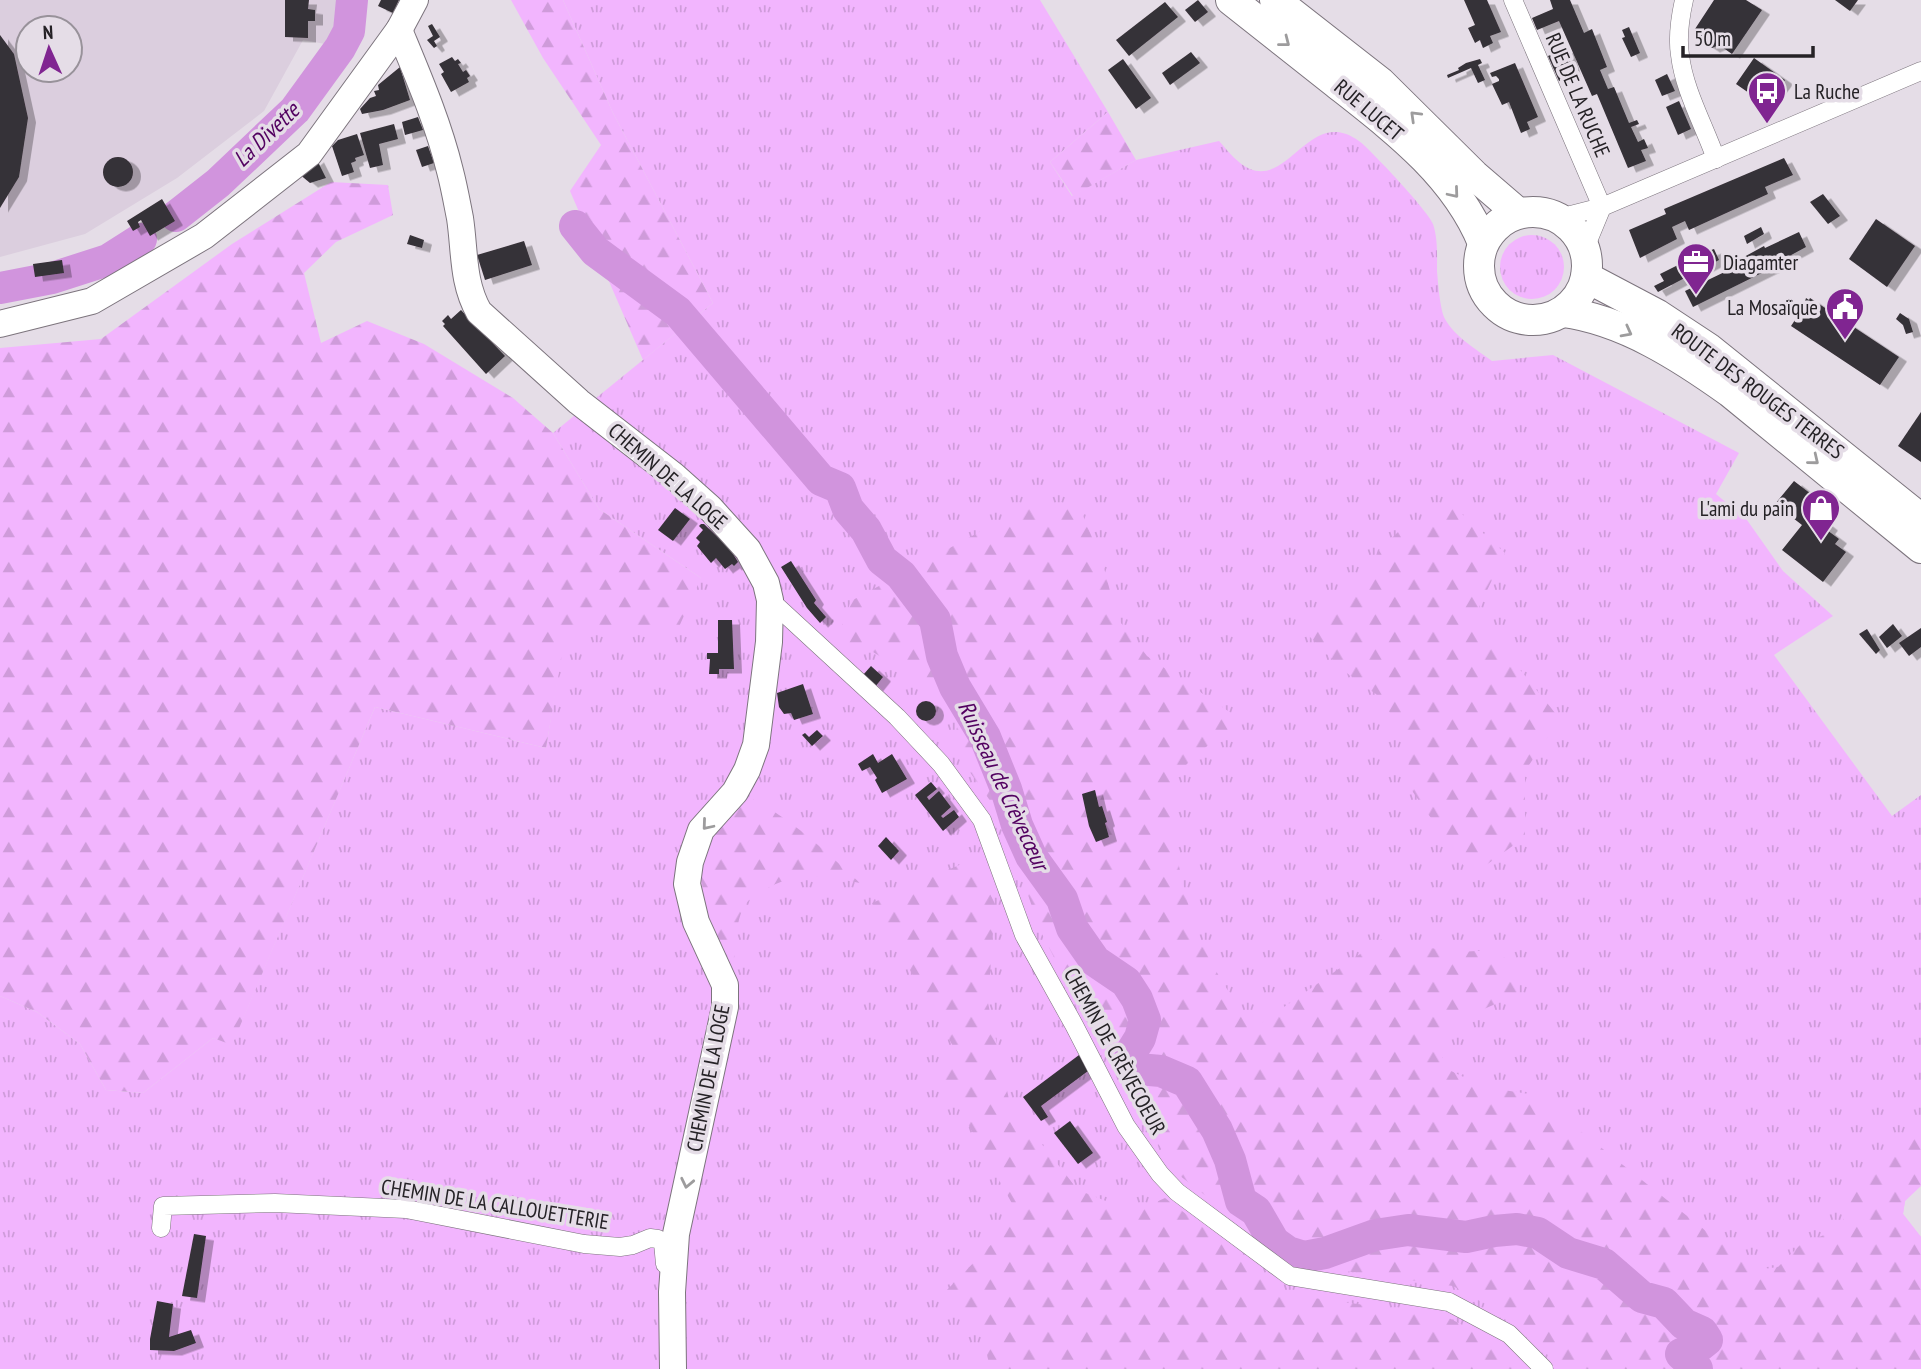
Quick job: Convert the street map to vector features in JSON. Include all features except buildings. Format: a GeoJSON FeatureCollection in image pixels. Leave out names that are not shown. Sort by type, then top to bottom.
{"type":"FeatureCollection","features":[{"type":"Feature","properties":{"kind":"main road","name":"RUE LUCET"},"geometry":{"type":"LineString","coordinates":[[1231,0],[1396,131],[1460,198],[1483,243]]}},
{"type":"Feature","properties":{"kind":"main road","name":"RUE LUCET"},"geometry":{"type":"LineString","coordinates":[[1275,0],[1380,82],[1474,175],[1518,213]]}},
{"type":"Feature","properties":{"kind":"main road"},"geometry":{"type":"LineString","coordinates":[[1539,212],[1559,218],[1579,236],[1585,263],[1582,290],[1563,312],[1548,318],[1530,321],[1513,317],[1497,308],[1486,295],[1479,278],[1478,260],[1483,243],[1491,230],[1518,213],[1539,212]]}},
{"type":"Feature","properties":{"kind":"main road","name":"ROUTE DES ROUGES TERRES"},"geometry":{"type":"LineString","coordinates":[[1585,263],[1708,348],[1921,519]]}},
{"type":"Feature","properties":{"kind":"main road","name":"ROUTE DES ROUGES TERRES"},"geometry":{"type":"LineString","coordinates":[[1563,312],[1607,321],[1699,370],[1730,392],[1921,548]]}},
{"type":"Feature","properties":{"kind":"street"},"geometry":{"type":"LineString","coordinates":[[0,324],[92,300],[204,236],[309,154],[399,30],[415,0]]}},
{"type":"Feature","properties":{"kind":"street","name":"RUE DE LA RUCHE"},"geometry":{"type":"LineString","coordinates":[[1513,0],[1602,207]]}},
{"type":"Feature","properties":{"kind":"street"},"geometry":{"type":"LineString","coordinates":[[1684,0],[1679,23],[1679,55],[1716,159]]}},
{"type":"Feature","properties":{"kind":"street","name":"CHEMIN DE LA LOGE"},"geometry":{"type":"LineString","coordinates":[[399,30],[431,109],[450,170],[460,218],[465,274],[470,295],[479,312],[579,401],[673,475],[710,508],[748,550],[766,583],[770,600],[769,642],[756,746],[736,792],[701,830],[690,862],[687,884],[696,922],[724,985],[724,1007],[676,1234],[672,1292],[673,1369]]}},
{"type":"Feature","properties":{"kind":"street"},"geometry":{"type":"LineString","coordinates":[[1559,218],[1602,207],[1921,71]]}},
{"type":"Feature","properties":{"kind":"street"},"geometry":{"type":"LineString","coordinates":[[1585,263],[1602,207]]}},
{"type":"Feature","properties":{"kind":"street","name":"CHEMIN DE CRÈVECOEUR"},"geometry":{"type":"LineString","coordinates":[[770,600],[897,717],[941,764],[982,820],[1024,935],[1126,1126],[1160,1174],[1177,1192],[1290,1276],[1449,1301],[1509,1334],[1544,1369]]}},
{"type":"Feature","properties":{"kind":"street","name":"CHEMIN DE LA CALLOUETTERIE"},"geometry":{"type":"LineString","coordinates":[[161,1228],[163,1206],[275,1203],[406,1209],[584,1244],[620,1247],[650,1238],[658,1239],[663,1243],[666,1274],[672,1292]]}},
{"type":"Feature","properties":{"kind":"shaded area"},"geometry":{"type":"Polygon","coordinates":[[[0,0],[340,0],[331,45],[303,40],[264,111],[177,178],[85,234],[0,257],[0,0]]]}},
{"type":"Feature","properties":{"kind":"green space"},"geometry":{"type":"Polygon","coordinates":[[[511,0],[563,0],[613,113],[713,303],[643,360],[570,191],[601,145],[543,58],[511,0]]]}},
{"type":"Feature","properties":{"kind":"green space"},"geometry":{"type":"Polygon","coordinates":[[[563,0],[1040,0],[1108,112],[1050,162],[1072,196],[1136,160],[1219,141],[1246,167],[1264,171],[1277,166],[1314,139],[1327,133],[1342,133],[1365,146],[1429,217],[1436,236],[1443,315],[1466,342],[1492,361],[1553,355],[1739,453],[1716,494],[1747,520],[1783,571],[1833,616],[1774,655],[1892,816],[1921,795],[1921,1182],[1905,1201],[1903,1214],[1921,1237],[1921,1369],[0,1369],[0,996],[37,1012],[80,1044],[106,1090],[143,1093],[213,1038],[232,1044],[375,707],[546,748],[565,630],[701,578],[599,509],[553,433],[713,303],[613,113],[563,0]]]}},
{"type":"Feature","properties":{"kind":"green space"},"geometry":{"type":"Polygon","coordinates":[[[1108,112],[1136,160],[1073,196],[1050,162],[1108,112]]]}},
{"type":"Feature","properties":{"kind":"green space"},"geometry":{"type":"Polygon","coordinates":[[[331,182],[388,185],[393,215],[336,242],[304,273],[321,343],[367,321],[424,344],[513,398],[553,433],[599,509],[701,578],[678,629],[566,631],[546,748],[375,707],[232,1045],[213,1038],[143,1093],[106,1090],[80,1044],[37,1012],[0,996],[0,348],[101,339],[232,244],[331,182]]]}},
{"type":"Feature","properties":{"kind":"green space"},"geometry":{"type":"Polygon","coordinates":[[[1526,235],[1538,235],[1555,244],[1562,255],[1562,279],[1555,290],[1538,299],[1526,299],[1514,294],[1505,285],[1500,273],[1500,261],[1505,249],[1514,240],[1526,235]]]}},
{"type":"Feature","properties":{"kind":"green space"},"geometry":{"type":"Polygon","coordinates":[[[1037,501],[1050,519],[1077,501],[1103,564],[1117,618],[1147,656],[1231,713],[1231,727],[1195,756],[1179,774],[1172,809],[1177,857],[1195,925],[1218,975],[1254,1028],[1386,936],[1409,945],[1459,952],[1494,950],[1522,970],[1518,994],[1475,1013],[1439,1040],[1445,1068],[1484,1087],[1535,1095],[1755,1270],[1778,1267],[1800,1245],[1841,1228],[1852,1185],[1879,1159],[1921,1135],[1921,1186],[1905,1201],[1903,1214],[1921,1237],[1921,1369],[1562,1369],[1527,1327],[1453,1286],[1294,1264],[1175,1172],[1089,1026],[1040,930],[1001,816],[957,754],[957,724],[947,698],[873,652],[841,648],[839,633],[851,601],[1037,501]]]}},
{"type":"Feature","properties":{"kind":"green space"},"geometry":{"type":"Polygon","coordinates":[[[1451,504],[1505,553],[1479,607],[1479,619],[1560,719],[1525,771],[1525,837],[1471,876],[1406,782],[1411,746],[1380,697],[1344,671],[1309,636],[1326,618],[1328,601],[1363,582],[1378,552],[1398,532],[1451,504]]]}},
{"type":"Feature","properties":{"kind":"green space"},"geometry":{"type":"Polygon","coordinates":[[[746,796],[792,824],[860,883],[821,877],[798,878],[774,885],[752,898],[740,915],[734,969],[711,920],[702,885],[702,868],[705,851],[713,834],[746,796]]]}},
{"type":"Feature","properties":{"kind":"green space"},"geometry":{"type":"Polygon","coordinates":[[[973,859],[995,904],[988,1003],[1010,1104],[1078,1190],[1134,1212],[1165,1198],[1292,1295],[1445,1316],[1499,1344],[1521,1369],[994,1369],[989,1363],[982,1335],[944,1293],[1019,1216],[935,1065],[958,1055],[872,903],[973,859]]]}},
{"type":"Feature","properties":{"kind":"waterway","name":"La Divette"},"geometry":{"type":"LineString","coordinates":[[176,216],[218,183],[295,110],[340,48],[349,31],[352,0]]}},
{"type":"Feature","properties":{"kind":"waterway","name":"Ruisseau de Crèvecœur"},"geometry":{"type":"LineString","coordinates":[[575,226],[595,251],[678,312],[821,480],[840,488],[848,509],[866,530],[882,560],[901,575],[935,620],[942,656],[955,687],[985,737],[1031,856],[1062,899],[1072,928],[1095,961],[1126,982],[1137,999],[1145,1020],[1129,1063],[1138,1069],[1161,1071],[1187,1082],[1217,1130],[1230,1160],[1241,1201],[1256,1211],[1274,1242],[1288,1252],[1304,1257],[1325,1253],[1375,1235],[1408,1230],[1466,1237],[1517,1229],[1538,1233],[1568,1253],[1604,1264],[1642,1297],[1664,1303],[1684,1324],[1702,1332],[1707,1340],[1697,1348],[1681,1354],[1697,1369]]}},
{"type":"Feature","properties":{"kind":"waterway","name":"La Divette"},"geometry":{"type":"LineString","coordinates":[[0,288],[52,278],[108,260],[141,239]]}},
{"type":"Feature","properties":{"kind":"place","name":"La Ruche"},"geometry":{"type":"Point","coordinates":[1767,125]}},
{"type":"Feature","properties":{"kind":"place","name":"Diagamter"},"geometry":{"type":"Point","coordinates":[1696,296]}},
{"type":"Feature","properties":{"kind":"place","name":"La Mosaïque"},"geometry":{"type":"Point","coordinates":[1845,341]}},
{"type":"Feature","properties":{"kind":"place","name":"L'ami du pain"},"geometry":{"type":"Point","coordinates":[1821,542]}}]}
